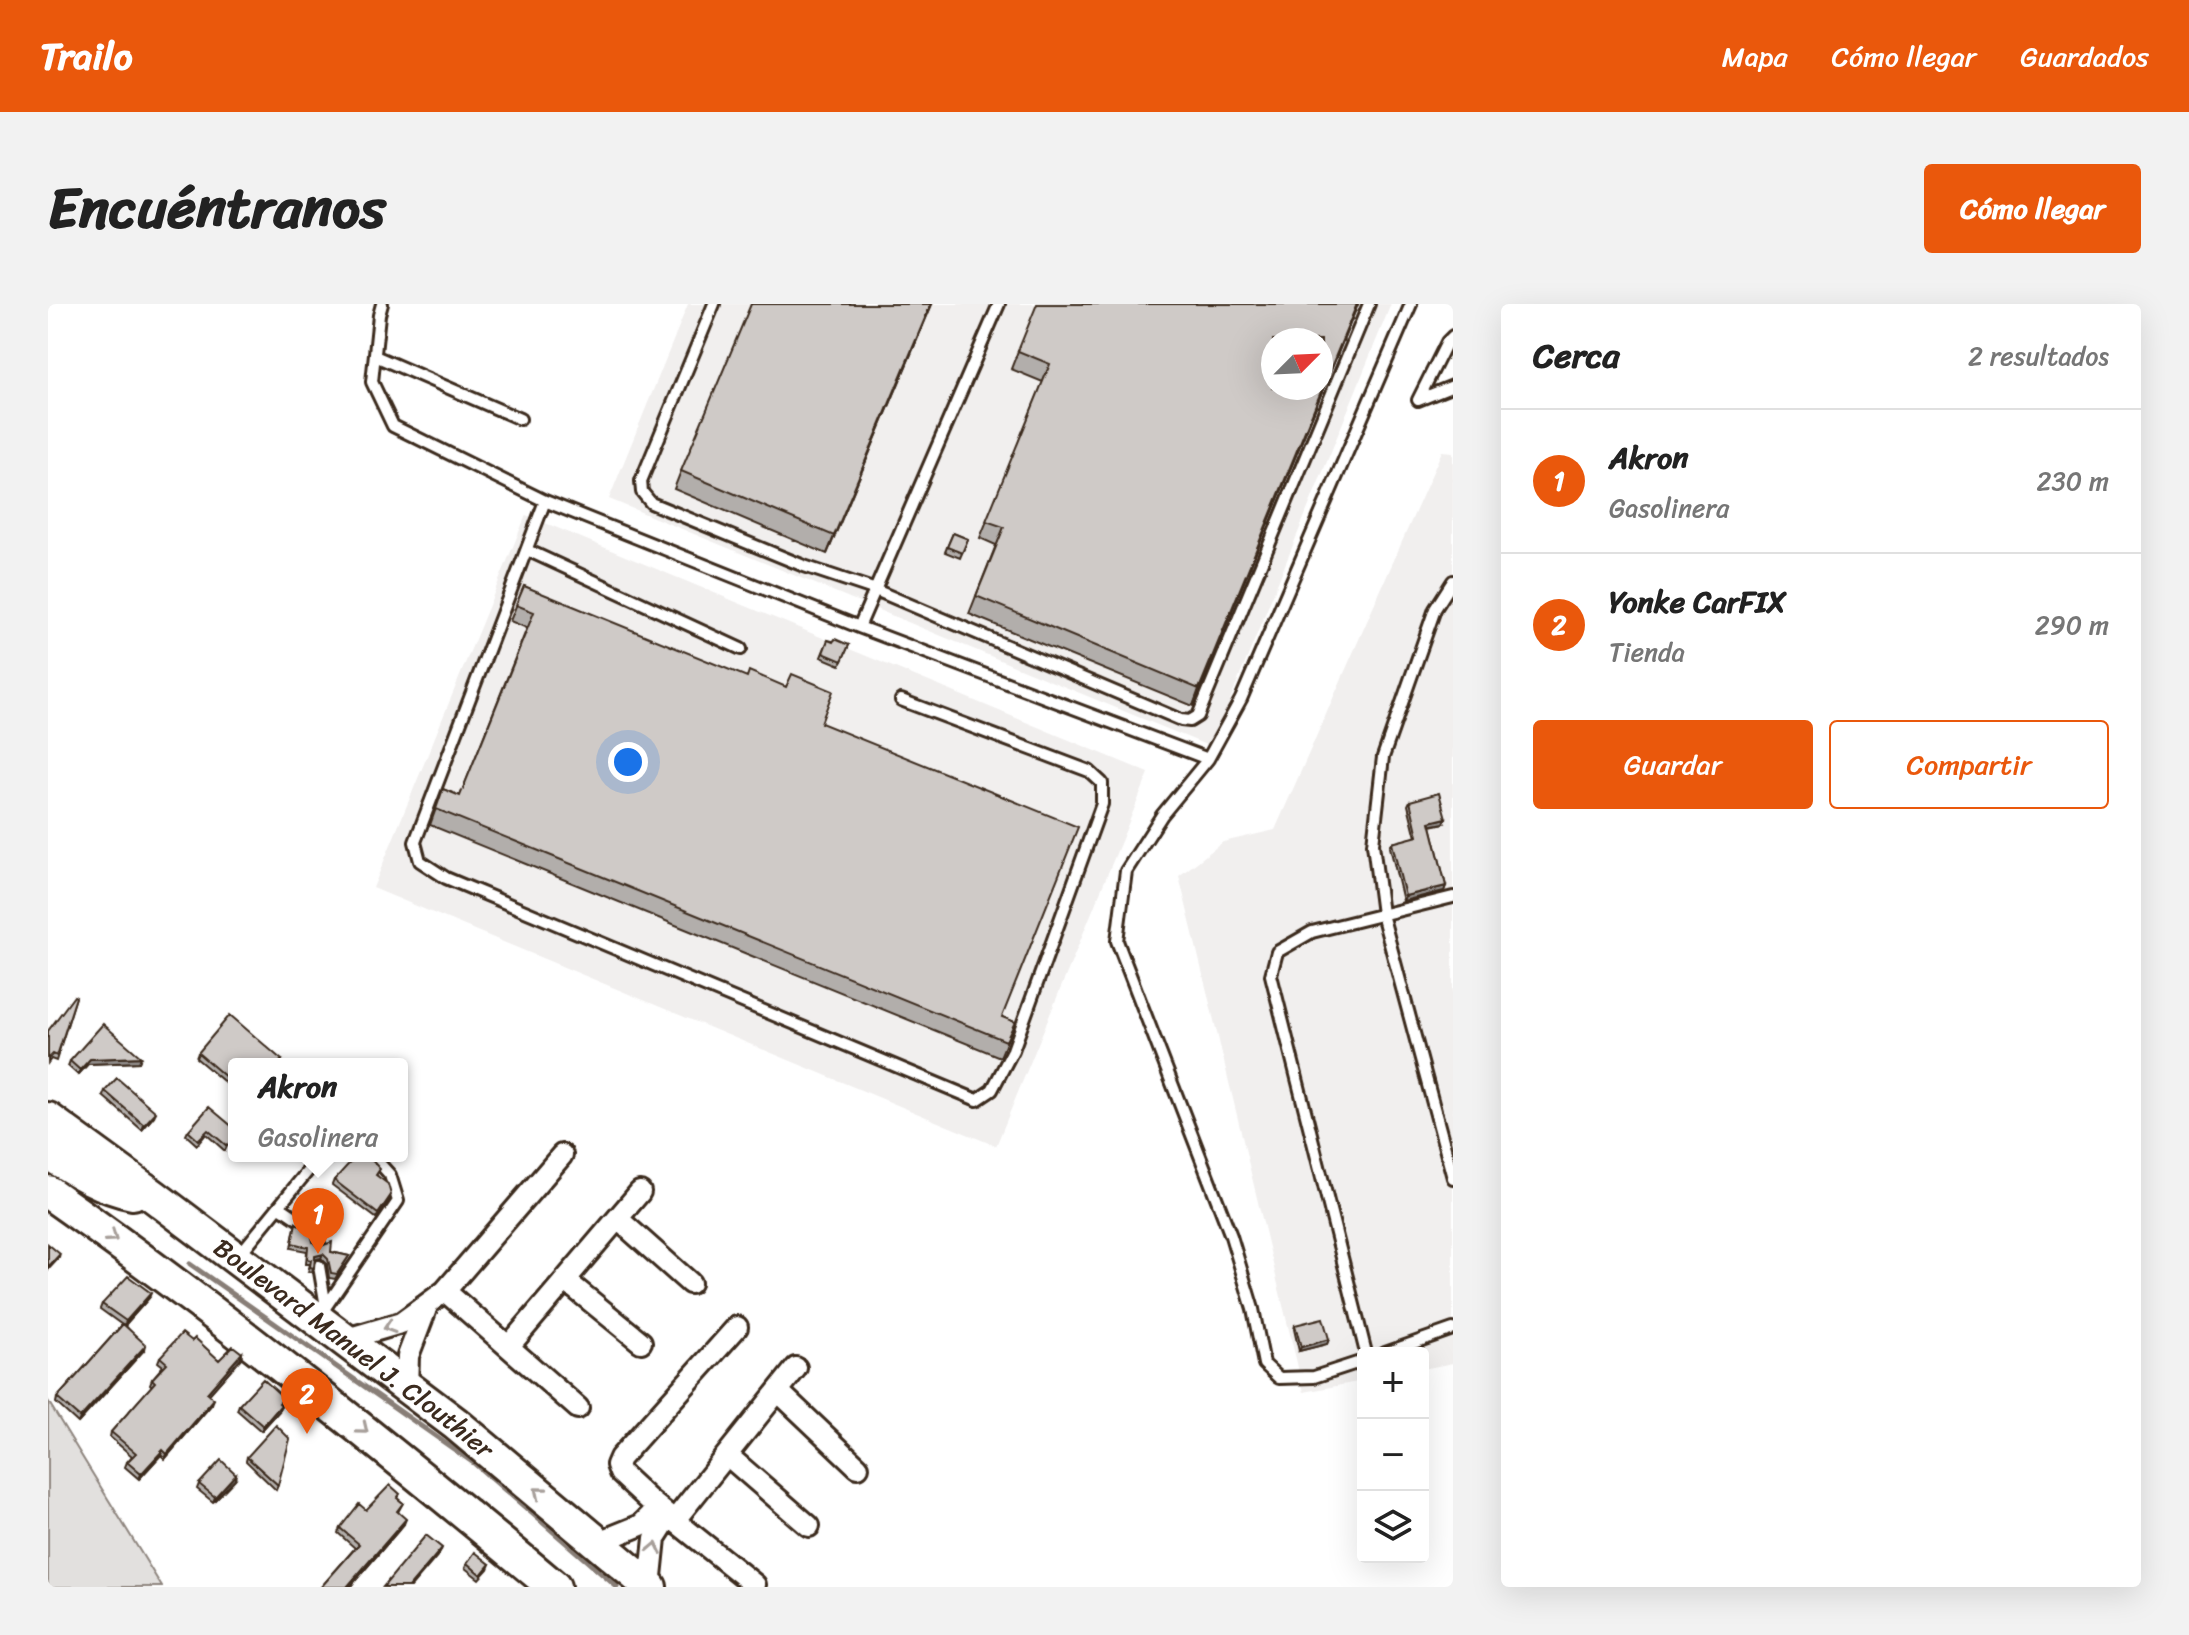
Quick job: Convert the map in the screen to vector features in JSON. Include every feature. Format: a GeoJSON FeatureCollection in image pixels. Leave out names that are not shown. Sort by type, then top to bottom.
{"type":"FeatureCollection","features":[{"type":"Feature","properties":{"kind":"main road","name":"Boulevard Manuel J. Clouthier"},"geometry":{"type":"LineString","coordinates":[[48,1119],[236,1259],[331,1323],[650,1587]]}},
{"type":"Feature","properties":{"kind":"main road"},"geometry":{"type":"LineString","coordinates":[[48,1153],[115,1190],[155,1197]]}},
{"type":"Feature","properties":{"kind":"main road"},"geometry":{"type":"LineString","coordinates":[[48,1192],[129,1249],[307,1385],[554,1587]]}},
{"type":"Feature","properties":{"kind":"street"},"geometry":{"type":"LineString","coordinates":[[407,1388],[408,1356],[413,1337],[437,1297],[562,1155]]}},
{"type":"Feature","properties":{"kind":"street"},"geometry":{"type":"LineString","coordinates":[[509,1346],[640,1192]]}},
{"type":"Feature","properties":{"kind":"street"},"geometry":{"type":"LineString","coordinates":[[618,1219],[690,1283]]}},
{"type":"Feature","properties":{"kind":"street"},"geometry":{"type":"LineString","coordinates":[[566,1281],[641,1342]]}},
{"type":"Feature","properties":{"kind":"street"},"geometry":{"type":"LineString","coordinates":[[331,1323],[401,1323],[437,1297]]}},
{"type":"Feature","properties":{"kind":"street"},"geometry":{"type":"LineString","coordinates":[[437,1297],[509,1346],[578,1408]]}},
{"type":"Feature","properties":{"kind":"street"},"geometry":{"type":"LineString","coordinates":[[737,1327],[617,1465],[620,1473],[668,1516],[755,1585]]}},
{"type":"Feature","properties":{"kind":"street"},"geometry":{"type":"LineString","coordinates":[[650,1587],[655,1538],[668,1516],[727,1455],[796,1368]]}},
{"type":"Feature","properties":{"kind":"street"},"geometry":{"type":"LineString","coordinates":[[779,1392],[858,1467]]}},
{"type":"Feature","properties":{"kind":"street"},"geometry":{"type":"LineString","coordinates":[[727,1455],[809,1526]]}},
{"type":"Feature","properties":{"kind":"street"},"geometry":{"type":"LineString","coordinates":[[599,1542],[641,1525],[651,1515],[668,1516]]}},
{"type":"Feature","properties":{"kind":"lane"},"geometry":{"type":"LineString","coordinates":[[382,304],[372,382],[393,426],[545,501],[859,627],[1208,759]]}},
{"type":"Feature","properties":{"kind":"lane"},"geometry":{"type":"LineString","coordinates":[[714,304],[641,481],[642,492],[651,503],[804,566],[873,589],[1181,720],[1190,721],[1198,716],[1369,304]]}},
{"type":"Feature","properties":{"kind":"lane"},"geometry":{"type":"LineString","coordinates":[[859,627],[999,304]]}},
{"type":"Feature","properties":{"kind":"lane"},"geometry":{"type":"LineString","coordinates":[[1357,1363],[1314,1377],[1279,1378],[1264,1364],[1253,1309],[1231,1236],[1117,941],[1126,871],[1162,815],[1208,759],[1241,699],[1411,304]]}},
{"type":"Feature","properties":{"kind":"lane"},"geometry":{"type":"LineString","coordinates":[[1453,336],[1418,400],[1453,386]]}},
{"type":"Feature","properties":{"kind":"lane"},"geometry":{"type":"LineString","coordinates":[[375,356],[520,419]]}},
{"type":"Feature","properties":{"kind":"lane"},"geometry":{"type":"LineString","coordinates":[[545,501],[415,842],[420,861],[446,878],[977,1100],[992,1090],[1013,1050],[1102,804],[1102,783],[1089,771],[901,700]]}},
{"type":"Feature","properties":{"kind":"lane"},"geometry":{"type":"LineString","coordinates":[[527,550],[741,649]]}},
{"type":"Feature","properties":{"kind":"lane"},"geometry":{"type":"LineString","coordinates":[[1453,581],[1435,609],[1383,757],[1373,844],[1382,914],[1453,1178]]}},
{"type":"Feature","properties":{"kind":"lane"},"geometry":{"type":"LineString","coordinates":[[1364,1347],[1271,975],[1277,952],[1312,932],[1453,897]]}},
{"type":"Feature","properties":{"kind":"lane"},"geometry":{"type":"LineString","coordinates":[[236,1259],[315,1162]]}},
{"type":"Feature","properties":{"kind":"lane"},"geometry":{"type":"LineString","coordinates":[[331,1323],[398,1201],[390,1175],[378,1162]]}},
{"type":"Feature","properties":{"kind":"lane"},"geometry":{"type":"LineString","coordinates":[[280,1207],[316,1231],[319,1244]]}},
{"type":"Feature","properties":{"kind":"lane"},"geometry":{"type":"LineString","coordinates":[[319,1266],[331,1323]]}},
{"type":"Feature","properties":{"kind":"lane"},"geometry":{"type":"LineString","coordinates":[[1402,1347],[1453,1329]]}},
{"type":"Feature","properties":{"kind":"shaded area"},"geometry":{"type":"Polygon","coordinates":[[[688,304],[1391,304],[1211,747],[609,499],[688,304]]]}},
{"type":"Feature","properties":{"kind":"shaded area"},"geometry":{"type":"Polygon","coordinates":[[[1442,451],[1453,452],[1453,1363],[1429,1368],[1429,1347],[1357,1347],[1357,1382],[1304,1392],[1179,876],[1223,842],[1275,830],[1442,451]]]}},
{"type":"Feature","properties":{"kind":"shaded area"},"geometry":{"type":"Polygon","coordinates":[[[526,515],[1149,773],[996,1146],[373,888],[526,515]]]}},
{"type":"Feature","properties":{"kind":"shaded area"},"geometry":{"type":"Polygon","coordinates":[[[48,1401],[162,1587],[48,1587],[48,1401]]]}},
{"type":"Feature","properties":{"kind":"building"},"geometry":{"type":"Polygon","coordinates":[[[751,304],[931,304],[834,536],[681,471],[751,304]]]}},
{"type":"Feature","properties":{"kind":"building"},"geometry":{"type":"Polygon","coordinates":[[[1037,304],[1357,304],[1333,362],[1333,328],[1261,328],[1261,400],[1318,400],[1199,689],[976,596],[1004,527],[986,521],[1050,364],[1018,351],[1037,304]]]}},
{"type":"Feature","properties":{"kind":"building"},"geometry":{"type":"Polygon","coordinates":[[[953,533],[968,539],[962,553],[947,547],[953,533]]]}},
{"type":"Feature","properties":{"kind":"building"},"geometry":{"type":"Polygon","coordinates":[[[524,586],[747,677],[749,671],[786,687],[792,674],[833,691],[821,723],[1078,827],[1002,1017],[1015,1022],[1006,1041],[436,809],[443,789],[460,796],[534,612],[516,605],[524,586]]]}},
{"type":"Feature","properties":{"kind":"building"},"geometry":{"type":"Polygon","coordinates":[[[835,639],[849,645],[842,661],[823,653],[828,640],[833,642],[835,639]]]}},
{"type":"Feature","properties":{"kind":"building"},"geometry":{"type":"Polygon","coordinates":[[[1439,793],[1446,818],[1430,822],[1446,886],[1405,896],[1392,843],[1418,836],[1410,801],[1439,793]]]}},
{"type":"Feature","properties":{"kind":"building"},"geometry":{"type":"Polygon","coordinates":[[[74,996],[57,1056],[53,1054],[48,1059],[48,1031],[74,996]]]}},
{"type":"Feature","properties":{"kind":"building"},"geometry":{"type":"Polygon","coordinates":[[[230,1015],[280,1058],[228,1058],[228,1079],[198,1053],[230,1015]]]}},
{"type":"Feature","properties":{"kind":"building"},"geometry":{"type":"Polygon","coordinates":[[[103,1024],[141,1057],[90,1059],[80,1070],[70,1061],[103,1024]]]}},
{"type":"Feature","properties":{"kind":"building"},"geometry":{"type":"Polygon","coordinates":[[[117,1078],[156,1112],[144,1125],[105,1091],[117,1078]]]}},
{"type":"Feature","properties":{"kind":"building"},"geometry":{"type":"Polygon","coordinates":[[[209,1107],[228,1123],[228,1145],[208,1130],[198,1140],[188,1131],[209,1107]]]}},
{"type":"Feature","properties":{"kind":"building"},"geometry":{"type":"Polygon","coordinates":[[[350,1162],[374,1162],[380,1169],[376,1175],[388,1184],[391,1195],[378,1214],[334,1180],[350,1162]]]}},
{"type":"Feature","properties":{"kind":"building"},"geometry":{"type":"Polygon","coordinates":[[[296,1223],[311,1231],[313,1242],[318,1247],[332,1242],[331,1252],[349,1256],[337,1274],[331,1273],[328,1259],[323,1254],[315,1256],[314,1268],[310,1267],[308,1247],[292,1243],[296,1223]]]}},
{"type":"Feature","properties":{"kind":"building"},"geometry":{"type":"Polygon","coordinates":[[[48,1244],[60,1254],[48,1267],[48,1244]]]}},
{"type":"Feature","properties":{"kind":"building"},"geometry":{"type":"Polygon","coordinates":[[[128,1276],[151,1293],[126,1321],[102,1304],[128,1276]]]}},
{"type":"Feature","properties":{"kind":"building"},"geometry":{"type":"Polygon","coordinates":[[[1323,1318],[1329,1339],[1301,1347],[1295,1325],[1323,1318]]]}},
{"type":"Feature","properties":{"kind":"building"},"geometry":{"type":"Polygon","coordinates":[[[123,1324],[146,1345],[80,1418],[57,1398],[123,1324]]]}},
{"type":"Feature","properties":{"kind":"building"},"geometry":{"type":"Polygon","coordinates":[[[182,1333],[192,1341],[195,1338],[219,1360],[233,1346],[242,1353],[207,1393],[214,1399],[167,1454],[163,1450],[141,1474],[127,1462],[136,1453],[111,1432],[155,1382],[152,1379],[167,1363],[160,1357],[182,1333]]]}},
{"type":"Feature","properties":{"kind":"building"},"geometry":{"type":"Polygon","coordinates":[[[263,1379],[284,1398],[263,1426],[239,1405],[263,1379]]]}},
{"type":"Feature","properties":{"kind":"building"},"geometry":{"type":"Polygon","coordinates":[[[276,1425],[290,1439],[278,1485],[247,1457],[276,1425]]]}},
{"type":"Feature","properties":{"kind":"building"},"geometry":{"type":"Polygon","coordinates":[[[221,1460],[236,1474],[215,1497],[199,1484],[221,1460]]]}},
{"type":"Feature","properties":{"kind":"building"},"geometry":{"type":"Polygon","coordinates":[[[390,1485],[400,1494],[397,1498],[403,1503],[397,1511],[406,1519],[347,1587],[321,1587],[359,1544],[340,1528],[359,1504],[366,1510],[390,1485]]]}},
{"type":"Feature","properties":{"kind":"building"},"geometry":{"type":"Polygon","coordinates":[[[426,1535],[442,1548],[409,1587],[383,1587],[426,1535]]]}},
{"type":"Feature","properties":{"kind":"building"},"geometry":{"type":"Polygon","coordinates":[[[475,1552],[490,1564],[481,1575],[467,1563],[475,1552]]]}},
{"type":"Feature","properties":{"kind":"waterway"},"geometry":{"type":"LineString","coordinates":[[190,1264],[475,1464],[617,1587]]}},
{"type":"Feature","properties":{"kind":"place","name":"Akron"},"geometry":{"type":"Point","coordinates":[318,1254]}},
{"type":"Feature","properties":{"kind":"place","name":"Yonke CarFIX"},"geometry":{"type":"Point","coordinates":[307,1434]}}]}
